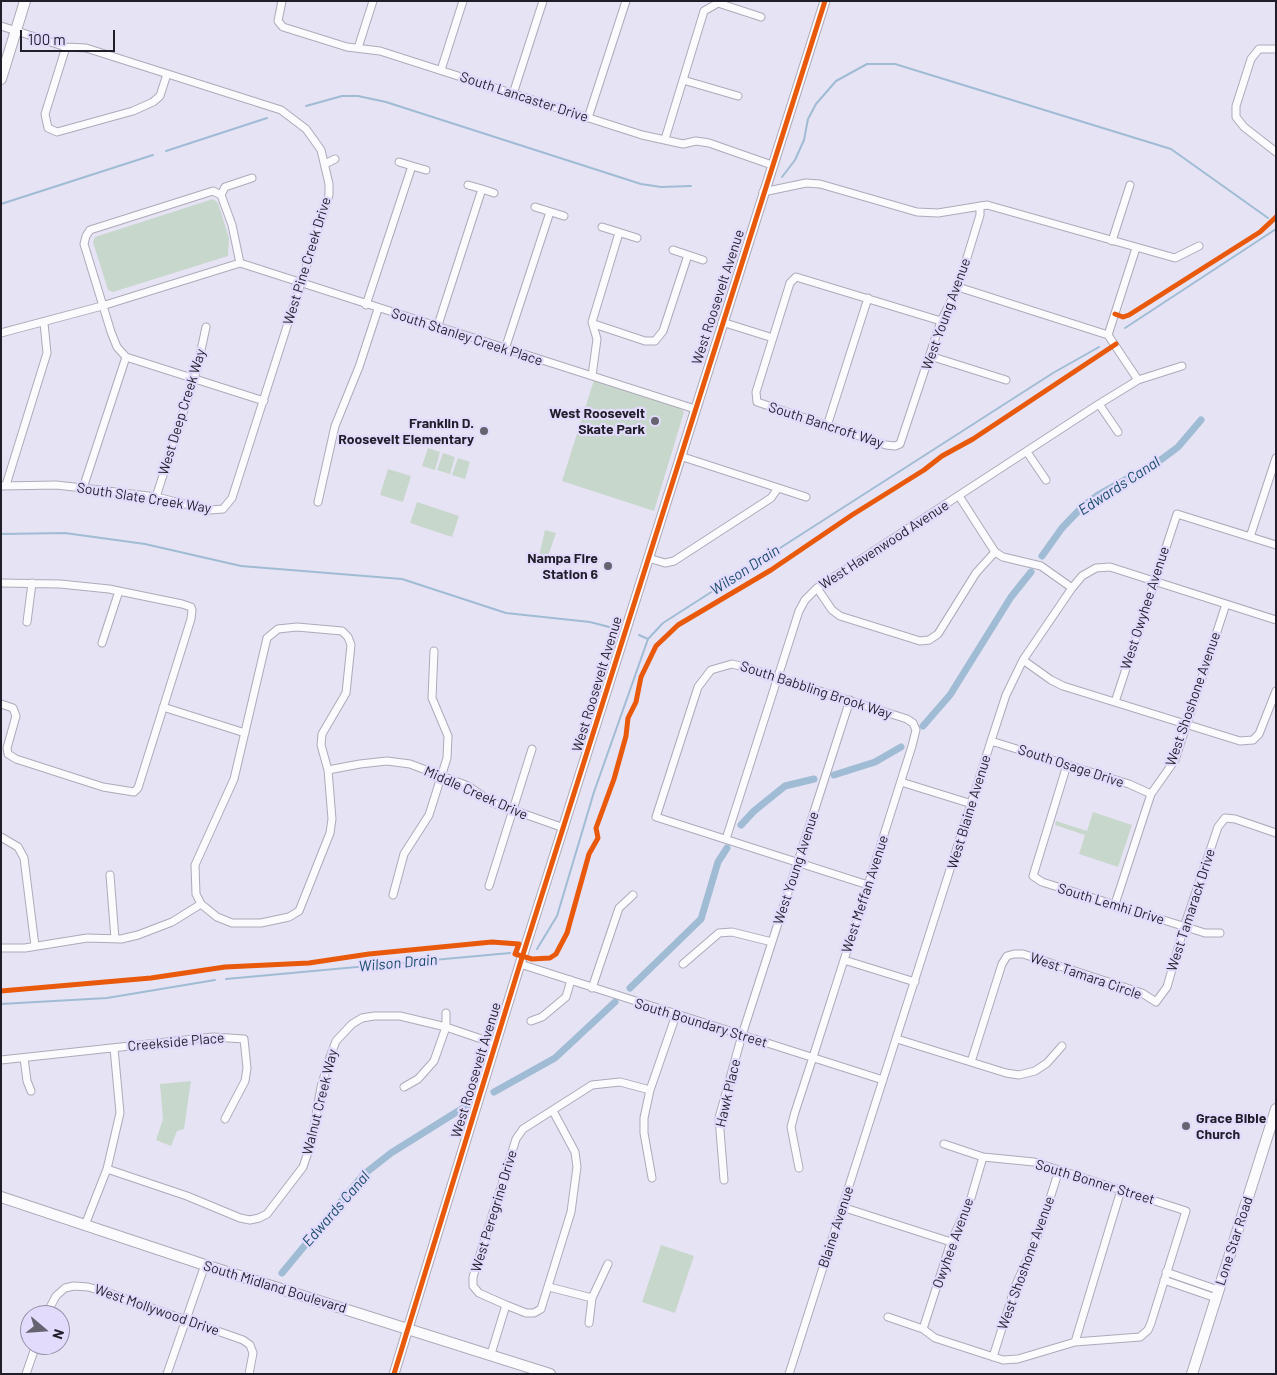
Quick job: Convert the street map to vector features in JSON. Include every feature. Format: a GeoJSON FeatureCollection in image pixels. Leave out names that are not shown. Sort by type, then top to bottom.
{"type":"FeatureCollection","features":[{"type":"Feature","properties":{"kind":"main road"},"geometry":{"type":"LineString","coordinates":[[1,80],[25,1]]}},
{"type":"Feature","properties":{"kind":"main road","name":"Lone Star Road"},"geometry":{"type":"LineString","coordinates":[[1192,1374],[1276,1109]]}},
{"type":"Feature","properties":{"kind":"main road","name":"South Midland Boulevard"},"geometry":{"type":"LineString","coordinates":[[1,1197],[205,1265],[550,1374]]}},
{"type":"Feature","properties":{"kind":"street","name":"South Lancaster Drive"},"geometry":{"type":"LineString","coordinates":[[282,1],[278,21],[283,27],[347,47],[380,51],[642,135],[683,144],[709,143],[772,165]]}},
{"type":"Feature","properties":{"kind":"street"},"geometry":{"type":"LineString","coordinates":[[358,48],[373,1]]}},
{"type":"Feature","properties":{"kind":"street"},"geometry":{"type":"LineString","coordinates":[[441,70],[463,1]]}},
{"type":"Feature","properties":{"kind":"street"},"geometry":{"type":"LineString","coordinates":[[514,94],[543,1]]}},
{"type":"Feature","properties":{"kind":"street"},"geometry":{"type":"LineString","coordinates":[[588,118],[626,1]]}},
{"type":"Feature","properties":{"kind":"street","name":"West Roosevelt Avenue"},"geometry":{"type":"LineString","coordinates":[[394,1374],[520,964],[825,1]]}},
{"type":"Feature","properties":{"kind":"street"},"geometry":{"type":"LineString","coordinates":[[664,139],[704,11],[709,4],[718,3],[761,17]]}},
{"type":"Feature","properties":{"kind":"street","name":"West Pine Creek Drive"},"geometry":{"type":"LineString","coordinates":[[1,26],[66,48],[86,48],[281,110],[306,129],[321,150],[329,184],[329,195],[232,498],[223,508]]}},
{"type":"Feature","properties":{"kind":"street"},"geometry":{"type":"LineString","coordinates":[[66,48],[45,114],[48,128],[57,132],[133,111],[154,102],[160,96],[167,74]]}},
{"type":"Feature","properties":{"kind":"street"},"geometry":{"type":"LineString","coordinates":[[1276,49],[1259,49],[1251,59],[1236,106],[1236,117],[1244,127],[1276,152]]}},
{"type":"Feature","properties":{"kind":"street"},"geometry":{"type":"LineString","coordinates":[[682,80],[738,96]]}},
{"type":"Feature","properties":{"kind":"street"},"geometry":{"type":"LineString","coordinates":[[325,164],[335,159]]}},
{"type":"Feature","properties":{"kind":"street"},"geometry":{"type":"LineString","coordinates":[[399,162],[426,170]]}},
{"type":"Feature","properties":{"kind":"street"},"geometry":{"type":"LineString","coordinates":[[366,305],[412,166]]}},
{"type":"Feature","properties":{"kind":"street"},"geometry":{"type":"LineString","coordinates":[[221,195],[225,187],[252,178]]}},
{"type":"Feature","properties":{"kind":"street"},"geometry":{"type":"LineString","coordinates":[[763,192],[806,183],[820,184],[917,212],[938,213],[980,206],[998,206],[1175,258],[1199,246]]}},
{"type":"Feature","properties":{"kind":"street"},"geometry":{"type":"LineString","coordinates":[[468,185],[494,193]]}},
{"type":"Feature","properties":{"kind":"street"},"geometry":{"type":"LineString","coordinates":[[1112,241],[1130,185]]}},
{"type":"Feature","properties":{"kind":"street"},"geometry":{"type":"LineString","coordinates":[[437,328],[482,189]]}},
{"type":"Feature","properties":{"kind":"street"},"geometry":{"type":"LineString","coordinates":[[1,333],[44,323],[102,306],[240,263],[232,225],[221,195],[212,191],[90,230],[84,244],[102,306],[117,347],[126,358],[264,401]]}},
{"type":"Feature","properties":{"kind":"street","name":"West Young Avenue"},"geometry":{"type":"LineString","coordinates":[[895,446],[900,444],[904,436],[940,321],[958,287],[980,216],[980,206]]}},
{"type":"Feature","properties":{"kind":"street"},"geometry":{"type":"LineString","coordinates":[[535,207],[564,216]]}},
{"type":"Feature","properties":{"kind":"street"},"geometry":{"type":"LineString","coordinates":[[505,349],[550,212]]}},
{"type":"Feature","properties":{"kind":"street"},"geometry":{"type":"LineString","coordinates":[[602,227],[637,238]]}},
{"type":"Feature","properties":{"kind":"street"},"geometry":{"type":"LineString","coordinates":[[592,376],[597,339],[593,317],[619,232]]}},
{"type":"Feature","properties":{"kind":"street"},"geometry":{"type":"LineString","coordinates":[[1108,335],[1136,248]]}},
{"type":"Feature","properties":{"kind":"street"},"geometry":{"type":"LineString","coordinates":[[673,250],[703,260]]}},
{"type":"Feature","properties":{"kind":"street"},"geometry":{"type":"LineString","coordinates":[[594,324],[645,341],[655,341],[663,331],[688,255]]}},
{"type":"Feature","properties":{"kind":"street","name":"South Stanley Creek Place"},"geometry":{"type":"LineString","coordinates":[[240,263],[694,410]]}},
{"type":"Feature","properties":{"kind":"street"},"geometry":{"type":"LineString","coordinates":[[722,322],[773,338],[790,283],[796,277],[940,321]]}},
{"type":"Feature","properties":{"kind":"street"},"geometry":{"type":"LineString","coordinates":[[958,287],[1108,335],[1138,380]]}},
{"type":"Feature","properties":{"kind":"street"},"geometry":{"type":"LineString","coordinates":[[826,426],[868,298]]}},
{"type":"Feature","properties":{"kind":"street"},"geometry":{"type":"LineString","coordinates":[[318,502],[334,426],[359,367],[378,309]]}},
{"type":"Feature","properties":{"kind":"street","name":"South Slate Creek Way"},"geometry":{"type":"LineString","coordinates":[[44,323],[47,353],[4,486],[56,485],[156,497],[210,510],[223,508]]}},
{"type":"Feature","properties":{"kind":"street","name":"West Deep Creek Way"},"geometry":{"type":"LineString","coordinates":[[156,497],[194,379],[206,327]]}},
{"type":"Feature","properties":{"kind":"street","name":"South Bancroft Way"},"geometry":{"type":"LineString","coordinates":[[773,338],[756,392],[757,402],[826,426],[886,445],[895,446]]}},
{"type":"Feature","properties":{"kind":"street"},"geometry":{"type":"LineString","coordinates":[[930,356],[1006,380]]}},
{"type":"Feature","properties":{"kind":"street"},"geometry":{"type":"LineString","coordinates":[[83,488],[126,358]]}},
{"type":"Feature","properties":{"kind":"street","name":"West Havenwood Avenue"},"geometry":{"type":"LineString","coordinates":[[726,839],[799,611],[805,600],[817,588],[1099,404],[1138,380],[1182,366]]}},
{"type":"Feature","properties":{"kind":"street"},"geometry":{"type":"LineString","coordinates":[[1099,404],[1118,432]]}},
{"type":"Feature","properties":{"kind":"street"},"geometry":{"type":"LineString","coordinates":[[1028,452],[1046,480]]}},
{"type":"Feature","properties":{"kind":"street"},"geometry":{"type":"LineString","coordinates":[[680,456],[806,497]]}},
{"type":"Feature","properties":{"kind":"street"},"geometry":{"type":"LineString","coordinates":[[1276,458],[1250,536],[1276,544]]}},
{"type":"Feature","properties":{"kind":"street"},"geometry":{"type":"LineString","coordinates":[[648,558],[665,563],[674,561],[771,498],[778,488]]}},
{"type":"Feature","properties":{"kind":"street"},"geometry":{"type":"LineString","coordinates":[[959,496],[995,552],[1003,557],[1032,562],[1072,588]]}},
{"type":"Feature","properties":{"kind":"street","name":"West Owyhee Avenue"},"geometry":{"type":"LineString","coordinates":[[1115,702],[1177,514],[1250,536]]}},
{"type":"Feature","properties":{"kind":"street"},"geometry":{"type":"LineString","coordinates":[[817,588],[832,610],[840,616],[920,641],[929,640],[938,634],[976,573],[995,552]]}},
{"type":"Feature","properties":{"kind":"street","name":"West Blaine Avenue"},"geometry":{"type":"LineString","coordinates":[[883,1080],[1006,695],[1023,660],[1082,576],[1096,568],[1110,567],[1154,581]]}},
{"type":"Feature","properties":{"kind":"street"},"geometry":{"type":"LineString","coordinates":[[1154,581],[1276,620]]}},
{"type":"Feature","properties":{"kind":"street"},"geometry":{"type":"LineString","coordinates":[[1,583],[32,583],[119,591],[182,604],[190,607],[192,610],[191,619],[138,788],[134,792],[103,787],[16,759],[8,754],[7,748],[16,716],[12,708],[1,704]]}},
{"type":"Feature","properties":{"kind":"street"},"geometry":{"type":"LineString","coordinates":[[27,622],[32,583]]}},
{"type":"Feature","properties":{"kind":"street"},"geometry":{"type":"LineString","coordinates":[[102,643],[119,591]]}},
{"type":"Feature","properties":{"kind":"street","name":"West Shoshone Avenue"},"geometry":{"type":"LineString","coordinates":[[1115,904],[1151,794],[1170,770],[1226,604]]}},
{"type":"Feature","properties":{"kind":"street"},"geometry":{"type":"LineString","coordinates":[[297,627],[342,631],[348,637],[351,645],[346,693],[322,734],[321,745],[328,770],[332,819],[330,833],[300,911],[289,917],[247,925],[226,922],[201,904],[196,894],[195,865],[234,779],[245,733],[264,646],[272,632],[278,628],[297,627]]}},
{"type":"Feature","properties":{"kind":"street"},"geometry":{"type":"LineString","coordinates":[[393,895],[404,854],[429,815],[443,776],[447,758],[448,736],[432,698],[434,651]]}},
{"type":"Feature","properties":{"kind":"street"},"geometry":{"type":"LineString","coordinates":[[1023,660],[1057,683],[1240,741],[1253,740],[1264,727],[1276,691]]}},
{"type":"Feature","properties":{"kind":"street","name":"South Babbling Brook Way"},"geometry":{"type":"LineString","coordinates":[[726,839],[656,817],[698,687],[711,670],[732,664],[778,677],[907,719],[914,723],[916,730]]}},
{"type":"Feature","properties":{"kind":"street","name":"West Young Avenue"},"geometry":{"type":"LineString","coordinates":[[742,1035],[850,700]]}},
{"type":"Feature","properties":{"kind":"street"},"geometry":{"type":"LineString","coordinates":[[163,707],[245,733]]}},
{"type":"Feature","properties":{"kind":"street","name":"West Meffan Avenue"},"geometry":{"type":"LineString","coordinates":[[799,1168],[791,1128],[916,730]]}},
{"type":"Feature","properties":{"kind":"street","name":"South Osage Drive"},"geometry":{"type":"LineString","coordinates":[[991,741],[1129,784],[1151,794]]}},
{"type":"Feature","properties":{"kind":"street"},"geometry":{"type":"LineString","coordinates":[[489,886],[532,748]]}},
{"type":"Feature","properties":{"kind":"street","name":"Middle Creek Drive"},"geometry":{"type":"LineString","coordinates":[[328,770],[387,761],[410,764],[468,786],[493,803],[564,828]]}},
{"type":"Feature","properties":{"kind":"street","name":"South Lemhi Drive"},"geometry":{"type":"LineString","coordinates":[[1067,765],[1032,876],[1042,882],[1205,934],[1220,933]]}},
{"type":"Feature","properties":{"kind":"street"},"geometry":{"type":"LineString","coordinates":[[901,782],[972,804]]}},
{"type":"Feature","properties":{"kind":"street","name":"West Tamarack Drive"},"geometry":{"type":"LineString","coordinates":[[1156,1002],[1167,987],[1184,926],[1218,827],[1225,818],[1235,819],[1276,833]]}},
{"type":"Feature","properties":{"kind":"street"},"geometry":{"type":"LineString","coordinates":[[1,837],[18,847],[24,858],[35,946]]}},
{"type":"Feature","properties":{"kind":"street"},"geometry":{"type":"LineString","coordinates":[[726,839],[868,885]]}},
{"type":"Feature","properties":{"kind":"street"},"geometry":{"type":"LineString","coordinates":[[110,875],[116,939]]}},
{"type":"Feature","properties":{"kind":"street"},"geometry":{"type":"LineString","coordinates":[[592,988],[619,908],[633,895]]}},
{"type":"Feature","properties":{"kind":"street"},"geometry":{"type":"LineString","coordinates":[[1,948],[35,946],[87,938],[116,939],[138,935],[172,922],[201,904]]}},
{"type":"Feature","properties":{"kind":"street"},"geometry":{"type":"LineString","coordinates":[[683,964],[719,932],[732,932],[772,942]]}},
{"type":"Feature","properties":{"kind":"street","name":"West Tamara Circle"},"geometry":{"type":"LineString","coordinates":[[971,1062],[1002,964],[1007,956],[1023,954],[1142,993],[1156,1002]]}},
{"type":"Feature","properties":{"kind":"street"},"geometry":{"type":"LineString","coordinates":[[844,960],[915,982]]}},
{"type":"Feature","properties":{"kind":"street","name":"South Boundary Street"},"geometry":{"type":"LineString","coordinates":[[520,964],[883,1080]]}},
{"type":"Feature","properties":{"kind":"street"},"geometry":{"type":"LineString","coordinates":[[531,1021],[542,1017],[566,997],[570,980]]}},
{"type":"Feature","properties":{"kind":"street"},"geometry":{"type":"LineString","coordinates":[[404,1087],[418,1079],[434,1062],[446,1027],[446,1013]]}},
{"type":"Feature","properties":{"kind":"street"},"geometry":{"type":"LineString","coordinates":[[652,1178],[644,1132],[644,1118],[650,1090],[676,1015]]}},
{"type":"Feature","properties":{"kind":"street","name":"Walnut Creek Way"},"geometry":{"type":"LineString","coordinates":[[107,1169],[187,1196],[240,1218],[250,1220],[259,1218],[267,1214],[303,1167],[311,1143],[319,1095],[336,1041],[342,1033],[362,1018],[400,1016],[446,1027],[496,1044]]}},
{"type":"Feature","properties":{"kind":"street","name":"Hawk Place"},"geometry":{"type":"LineString","coordinates":[[724,1180],[719,1118],[742,1035]]}},
{"type":"Feature","properties":{"kind":"street","name":"Creekside Place"},"geometry":{"type":"LineString","coordinates":[[1,1060],[213,1038],[244,1039],[247,1068],[244,1082],[225,1119]]}},
{"type":"Feature","properties":{"kind":"street"},"geometry":{"type":"LineString","coordinates":[[897,1038],[1006,1073],[1020,1075],[1034,1071],[1047,1064],[1062,1046]]}},
{"type":"Feature","properties":{"kind":"street"},"geometry":{"type":"LineString","coordinates":[[85,1225],[107,1169],[120,1113],[114,1048]]}},
{"type":"Feature","properties":{"kind":"street"},"geometry":{"type":"LineString","coordinates":[[24,1058],[27,1081],[31,1091]]}},
{"type":"Feature","properties":{"kind":"street","name":"Blaine Avenue"},"geometry":{"type":"LineString","coordinates":[[788,1374],[883,1080]]}},
{"type":"Feature","properties":{"kind":"street","name":"West Peregrine Drive"},"geometry":{"type":"LineString","coordinates":[[553,1111],[575,1152],[577,1167],[571,1212],[541,1309],[534,1313],[526,1313],[479,1293],[473,1286],[473,1277],[516,1139],[523,1129],[592,1085],[620,1082],[650,1090]]}},
{"type":"Feature","properties":{"kind":"street","name":"South Bonner Street"},"geometry":{"type":"LineString","coordinates":[[944,1144],[984,1157],[1034,1162],[1186,1211],[1166,1272]]}},
{"type":"Feature","properties":{"kind":"street","name":"Owyhee Avenue"},"geometry":{"type":"LineString","coordinates":[[923,1329],[951,1242],[971,1198],[984,1157]]}},
{"type":"Feature","properties":{"kind":"street","name":"West Shoshone Avenue"},"geometry":{"type":"LineString","coordinates":[[993,1357],[1015,1287],[1040,1230],[1059,1170]]}},
{"type":"Feature","properties":{"kind":"street"},"geometry":{"type":"LineString","coordinates":[[1075,1342],[1121,1190]]}},
{"type":"Feature","properties":{"kind":"street"},"geometry":{"type":"LineString","coordinates":[[842,1207],[951,1242]]}},
{"type":"Feature","properties":{"kind":"street"},"geometry":{"type":"LineString","coordinates":[[589,1324],[592,1298],[608,1264]]}},
{"type":"Feature","properties":{"kind":"street"},"geometry":{"type":"LineString","coordinates":[[167,1374],[205,1265]]}},
{"type":"Feature","properties":{"kind":"street"},"geometry":{"type":"LineString","coordinates":[[888,1317],[923,1329],[935,1338],[1004,1360],[1018,1359],[1075,1342],[1140,1336],[1148,1330],[1151,1323],[1166,1272],[1217,1294]]}},
{"type":"Feature","properties":{"kind":"street"},"geometry":{"type":"LineString","coordinates":[[1164,1280],[1217,1294]]}},
{"type":"Feature","properties":{"kind":"street","name":"West Mollywood Drive"},"geometry":{"type":"LineString","coordinates":[[51,1305],[56,1296],[65,1288],[74,1286],[109,1293],[238,1338],[250,1345],[253,1353],[249,1374]]}},
{"type":"Feature","properties":{"kind":"street"},"geometry":{"type":"LineString","coordinates":[[548,1287],[592,1298]]}},
{"type":"Feature","properties":{"kind":"street"},"geometry":{"type":"LineString","coordinates":[[491,1354],[506,1305]]}},
{"type":"Feature","properties":{"kind":"street"},"geometry":{"type":"LineString","coordinates":[[26,1374],[33,1355]]}},
{"type":"Feature","properties":{"kind":"shaded area"},"geometry":{"type":"Polygon","coordinates":[[[213,199],[218,203],[229,238],[228,256],[113,292],[108,290],[93,242],[95,237],[213,199]]]}},
{"type":"Feature","properties":{"kind":"shaded area"},"geometry":{"type":"Polygon","coordinates":[[[594,380],[680,408],[684,412],[654,511],[562,481],[594,380]]]}},
{"type":"Feature","properties":{"kind":"shaded area"},"geometry":{"type":"Polygon","coordinates":[[[428,448],[440,452],[435,470],[422,466],[428,448]]]}},
{"type":"Feature","properties":{"kind":"shaded area"},"geometry":{"type":"Polygon","coordinates":[[[443,453],[455,457],[450,474],[437,470],[443,453]]]}},
{"type":"Feature","properties":{"kind":"shaded area"},"geometry":{"type":"Polygon","coordinates":[[[458,458],[470,462],[465,479],[452,475],[458,458]]]}},
{"type":"Feature","properties":{"kind":"shaded area"},"geometry":{"type":"Polygon","coordinates":[[[388,469],[411,476],[403,502],[380,495],[388,469]]]}},
{"type":"Feature","properties":{"kind":"shaded area"},"geometry":{"type":"Polygon","coordinates":[[[417,502],[459,516],[452,537],[410,523],[417,502]]]}},
{"type":"Feature","properties":{"kind":"shaded area"},"geometry":{"type":"Polygon","coordinates":[[[545,530],[556,533],[546,562],[538,560],[545,530]]]}},
{"type":"Feature","properties":{"kind":"shaded area"},"geometry":{"type":"Polygon","coordinates":[[[1093,812],[1132,825],[1118,867],[1079,854],[1085,835],[1055,825],[1056,821],[1087,831],[1093,812]]]}},
{"type":"Feature","properties":{"kind":"shaded area"},"geometry":{"type":"Polygon","coordinates":[[[191,1081],[184,1129],[177,1131],[171,1146],[156,1140],[163,1119],[160,1084],[191,1081]]]}},
{"type":"Feature","properties":{"kind":"shaded area"},"geometry":{"type":"Polygon","coordinates":[[[661,1245],[694,1256],[675,1313],[642,1302],[661,1245]]]}},
{"type":"Feature","properties":{"kind":"waterway"},"geometry":{"type":"LineString","coordinates":[[782,177],[795,160],[804,140],[808,119],[816,104],[836,81],[867,64],[895,64],[1171,149],[1268,218]]}},
{"type":"Feature","properties":{"kind":"waterway"},"geometry":{"type":"LineString","coordinates":[[306,106],[342,96],[358,96],[386,102],[641,184],[661,187],[691,186]]}},
{"type":"Feature","properties":{"kind":"waterway"},"geometry":{"type":"LineString","coordinates":[[166,151],[267,118]]}},
{"type":"Feature","properties":{"kind":"waterway"},"geometry":{"type":"LineString","coordinates":[[1,204],[153,155]]}},
{"type":"Feature","properties":{"kind":"waterway","name":"Wilson Drain"},"geometry":{"type":"LineString","coordinates":[[1125,328],[1276,229]]}},
{"type":"Feature","properties":{"kind":"waterway","name":"Wilson Drain"},"geometry":{"type":"LineString","coordinates":[[537,949],[557,916],[594,792],[648,639],[663,623],[1053,373],[1099,347]]}},
{"type":"Feature","properties":{"kind":"waterway","name":"Edwards Canal"},"geometry":{"type":"LineString","coordinates":[[1042,556],[1062,528],[1084,505],[1098,495],[1162,459],[1178,447],[1201,420]]}},
{"type":"Feature","properties":{"kind":"waterway"},"geometry":{"type":"LineString","coordinates":[[1,534],[65,533],[145,544],[241,566],[402,579],[506,613],[590,622],[613,628]]}},
{"type":"Feature","properties":{"kind":"waterway","name":"Edwards Canal"},"geometry":{"type":"LineString","coordinates":[[923,726],[950,695],[1011,597],[1031,572]]}},
{"type":"Feature","properties":{"kind":"waterway"},"geometry":{"type":"LineString","coordinates":[[639,635],[648,639]]}},
{"type":"Feature","properties":{"kind":"waterway","name":"Edwards Canal"},"geometry":{"type":"LineString","coordinates":[[834,775],[875,762],[901,747]]}},
{"type":"Feature","properties":{"kind":"waterway","name":"Edwards Canal"},"geometry":{"type":"LineString","coordinates":[[741,825],[754,811],[785,786],[814,779]]}},
{"type":"Feature","properties":{"kind":"waterway","name":"Edwards Canal"},"geometry":{"type":"LineString","coordinates":[[630,988],[701,919],[718,862],[727,848]]}},
{"type":"Feature","properties":{"kind":"waterway","name":"Wilson Drain"},"geometry":{"type":"LineString","coordinates":[[226,979],[510,953]]}},
{"type":"Feature","properties":{"kind":"waterway","name":"Wilson Drain"},"geometry":{"type":"LineString","coordinates":[[1,1004],[107,998],[215,980]]}},
{"type":"Feature","properties":{"kind":"waterway","name":"Edwards Canal"},"geometry":{"type":"LineString","coordinates":[[494,1092],[555,1058],[615,1002]]}},
{"type":"Feature","properties":{"kind":"waterway","name":"Edwards Canal"},"geometry":{"type":"LineString","coordinates":[[282,1273],[363,1175],[391,1153],[471,1103]]}},
{"type":"Feature","properties":{"kind":"cycle path"},"geometry":{"type":"LineString","coordinates":[[394,1374],[520,964],[825,1]]}},
{"type":"Feature","properties":{"kind":"cycle path"},"geometry":{"type":"LineString","coordinates":[[1115,314],[1123,317],[1129,315],[1260,232],[1276,217]]}},
{"type":"Feature","properties":{"kind":"cycle path"},"geometry":{"type":"LineString","coordinates":[[1,991],[151,978],[225,967],[309,963],[369,954],[492,942],[519,944],[515,954],[532,959],[550,958],[556,954],[567,933],[589,854],[598,838],[596,828],[614,779],[626,736],[628,718],[636,702],[641,677],[656,646],[678,625],[771,570],[852,515],[924,470],[942,456],[973,439],[1116,344]]}},
{"type":"Feature","properties":{"kind":"place","name":"West Roosevelt Skate Park"},"geometry":{"type":"Point","coordinates":[655,421]}},
{"type":"Feature","properties":{"kind":"place","name":"Franklin D. Roosevelt Elementary"},"geometry":{"type":"Point","coordinates":[484,431]}},
{"type":"Feature","properties":{"kind":"place","name":"Nampa Fire Station 6"},"geometry":{"type":"Point","coordinates":[608,566]}},
{"type":"Feature","properties":{"kind":"place","name":"Grace Bible Church"},"geometry":{"type":"Point","coordinates":[1186,1126]}}]}
